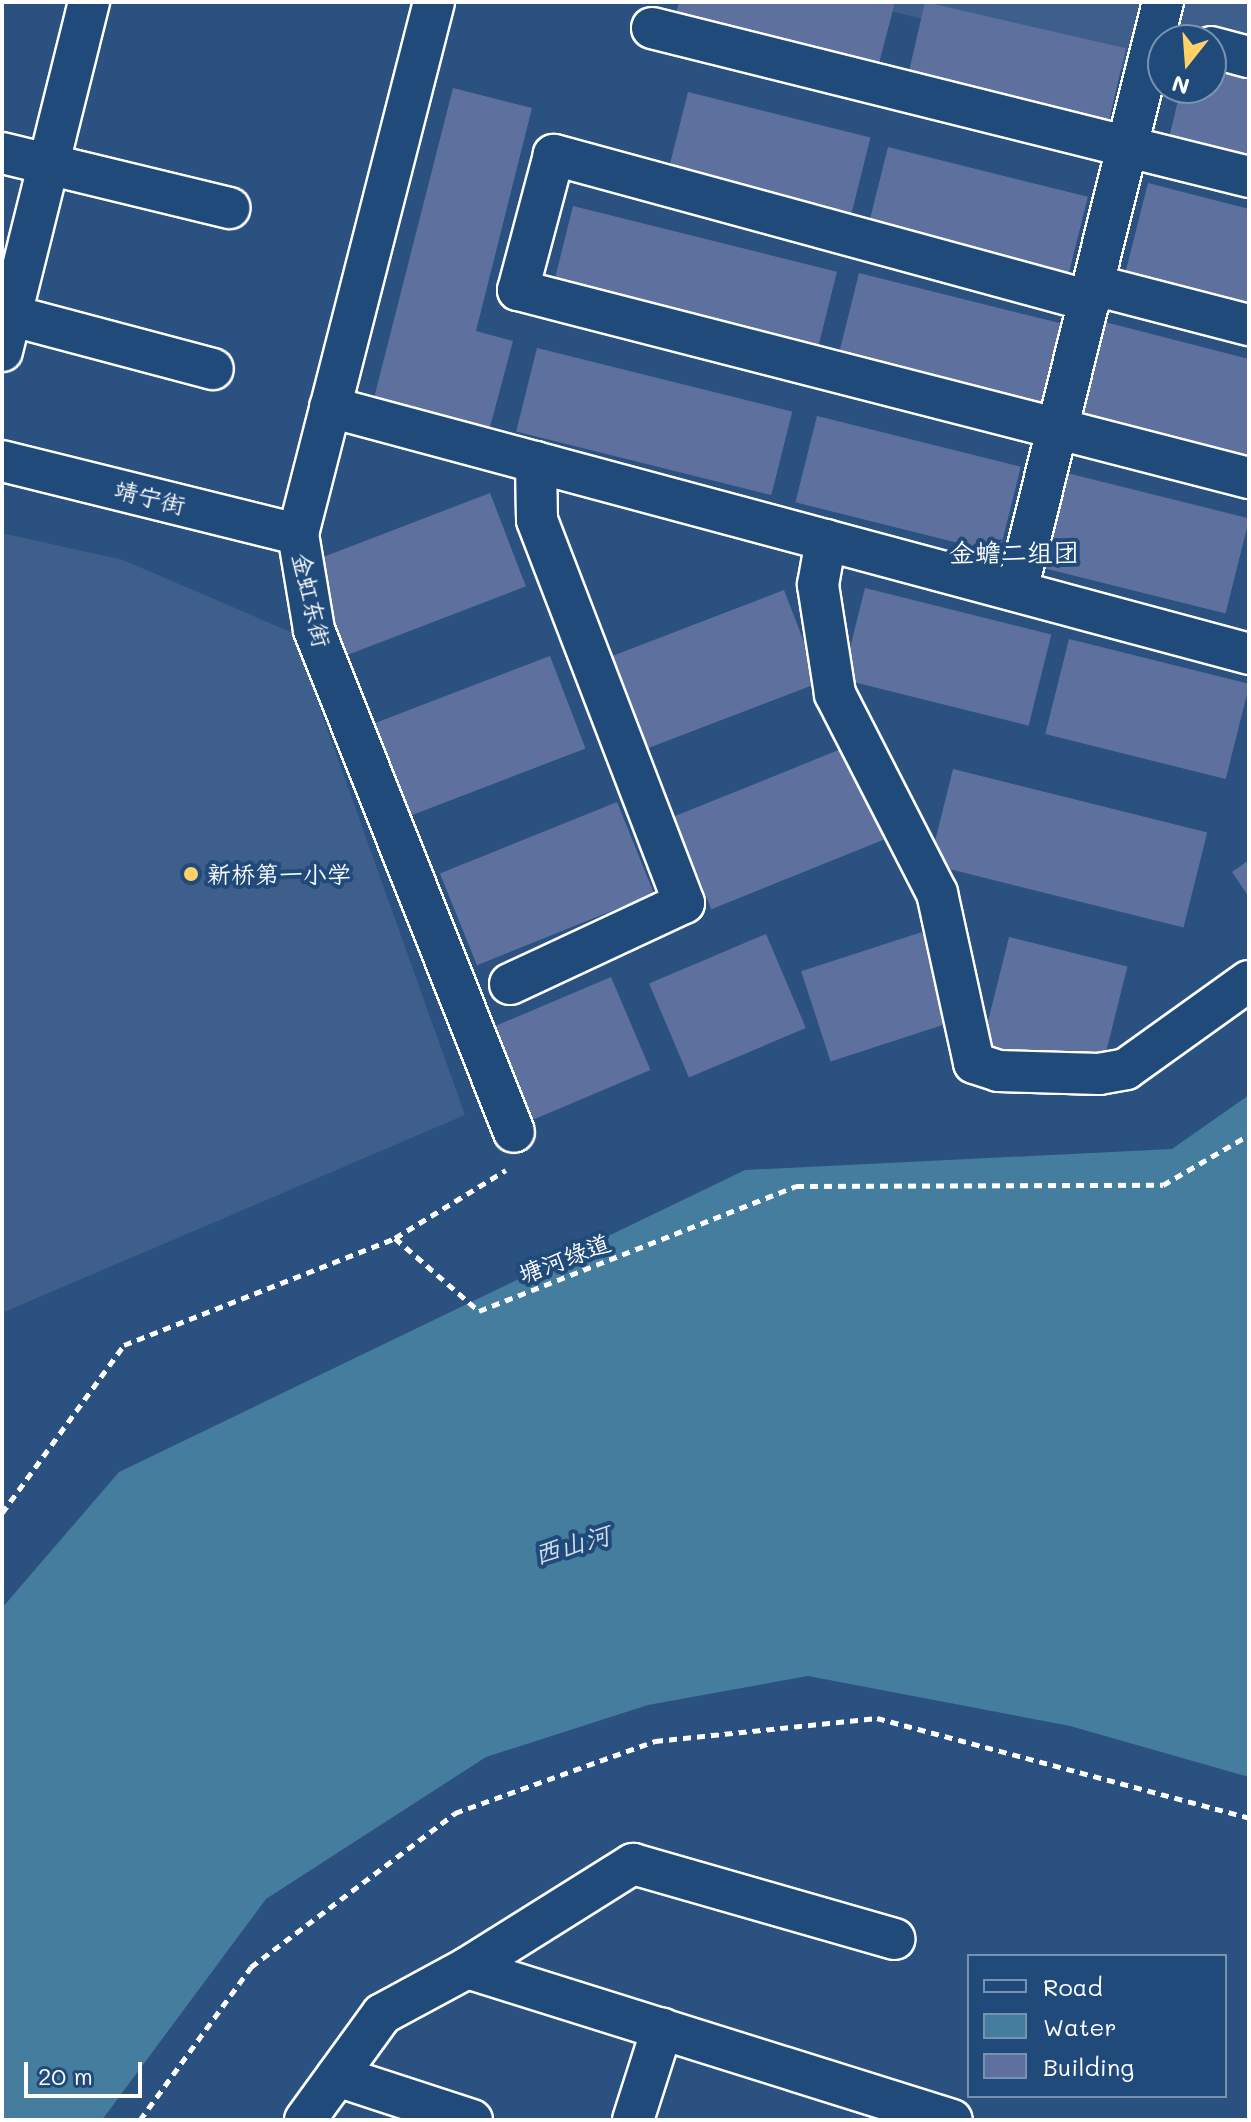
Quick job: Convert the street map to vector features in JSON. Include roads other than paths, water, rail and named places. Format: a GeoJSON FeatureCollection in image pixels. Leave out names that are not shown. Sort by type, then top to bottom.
{"type":"FeatureCollection","features":[{"type":"Feature","properties":{"kind":"street"},"geometry":{"type":"LineString","coordinates":[[89,2],[50,164],[5,326],[213,369]]}},
{"type":"Feature","properties":{"kind":"street","name":"金虹东街"},"geometry":{"type":"LineString","coordinates":[[434,2],[298,534],[314,630],[514,1132]]}},
{"type":"Feature","properties":{"kind":"street"},"geometry":{"type":"LineString","coordinates":[[652,28],[1249,177]]}},
{"type":"Feature","properties":{"kind":"street"},"geometry":{"type":"LineString","coordinates":[[1227,51],[1249,57]]}},
{"type":"Feature","properties":{"kind":"street"},"geometry":{"type":"LineString","coordinates":[[1017,591],[1129,147],[1147,91]]}},
{"type":"Feature","properties":{"kind":"street"},"geometry":{"type":"LineString","coordinates":[[2,153],[229,208]]}},
{"type":"Feature","properties":{"kind":"street"},"geometry":{"type":"LineString","coordinates":[[1249,325],[1092,293],[554,155],[518,290],[1249,478]]}},
{"type":"Feature","properties":{"kind":"street"},"geometry":{"type":"LineString","coordinates":[[330,407],[1249,654]]}},
{"type":"Feature","properties":{"kind":"street","name":"靖宁街"},"geometry":{"type":"LineString","coordinates":[[2,461],[298,534]]}},
{"type":"Feature","properties":{"kind":"street"},"geometry":{"type":"LineString","coordinates":[[510,984],[684,903],[537,520],[536,462]]}},
{"type":"Feature","properties":{"kind":"street"},"geometry":{"type":"LineString","coordinates":[[826,540],[818,585],[835,694],[937,893],[974,1063],[1013,1071],[1099,1074],[1126,1069],[1249,981]]}},
{"type":"Feature","properties":{"kind":"street"},"geometry":{"type":"LineString","coordinates":[[305,2120],[382,2014],[467,1968],[633,1864],[894,1939]]}},
{"type":"Feature","properties":{"kind":"street"},"geometry":{"type":"LineString","coordinates":[[467,1968],[952,2120]]}},
{"type":"Feature","properties":{"kind":"street"},"geometry":{"type":"LineString","coordinates":[[633,2120],[662,2029]]}},
{"type":"Feature","properties":{"kind":"street"},"geometry":{"type":"LineString","coordinates":[[337,2076],[472,2120]]}},
{"type":"Feature","properties":{"kind":"water","name":"西山河"},"geometry":{"type":"Polygon","coordinates":[[[1249,1095],[1249,1777],[1070,1726],[808,1676],[648,1705],[486,1757],[266,1899],[102,2120],[2,2120],[2,1608],[119,1472],[745,1170],[1172,1149],[1249,1095]]]}},
{"type":"Feature","properties":{"kind":"place","name":"新桥第一小学"},"geometry":{"type":"Point","coordinates":[191,874]}},
{"type":"Feature","properties":{"kind":"district","name":"金蟾二组团"},"geometry":{"type":"Point","coordinates":[1014,553]}}]}
